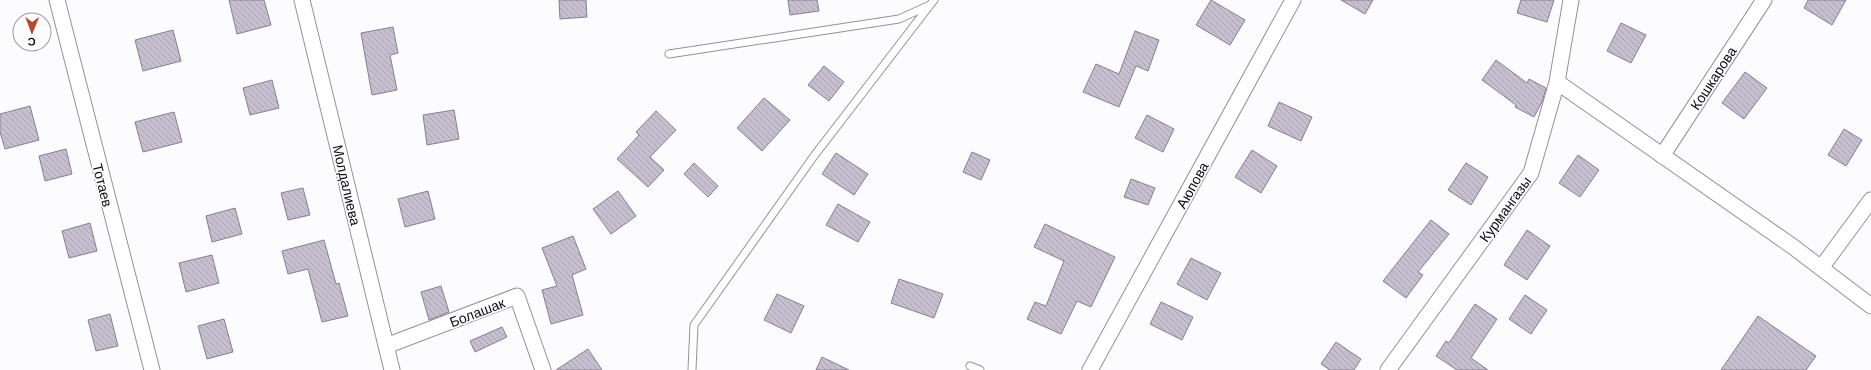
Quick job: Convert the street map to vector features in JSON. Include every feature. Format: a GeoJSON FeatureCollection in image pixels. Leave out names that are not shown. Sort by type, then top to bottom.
{"type":"FeatureCollection","features":[{"type":"Feature","properties":{"kind":"street","name":"Тотаев"},"geometry":{"type":"LineString","coordinates":[[57,0],[152,370]]}},
{"type":"Feature","properties":{"kind":"street","name":"Молдалиева"},"geometry":{"type":"LineString","coordinates":[[302,0],[392,370]]}},
{"type":"Feature","properties":{"kind":"street","name":"Аюпова"},"geometry":{"type":"LineString","coordinates":[[1090,370],[1294,0]]}},
{"type":"Feature","properties":{"kind":"street","name":"Курмангазы"},"geometry":{"type":"LineString","coordinates":[[1388,370],[1531,173],[1557,82],[1571,0]]}},
{"type":"Feature","properties":{"kind":"street","name":"Кошкарова"},"geometry":{"type":"LineString","coordinates":[[1662,156],[1764,0]]}},
{"type":"Feature","properties":{"kind":"street"},"geometry":{"type":"LineString","coordinates":[[1557,82],[1821,268],[1871,306]]}},
{"type":"Feature","properties":{"kind":"street"},"geometry":{"type":"LineString","coordinates":[[1821,268],[1871,200]]}},
{"type":"Feature","properties":{"kind":"street","name":"Болашак"},"geometry":{"type":"LineString","coordinates":[[386,346],[517,296],[543,370]]}},
{"type":"Feature","properties":{"kind":"lane"},"geometry":{"type":"LineString","coordinates":[[669,54],[899,18],[932,3]]}},
{"type":"Feature","properties":{"kind":"lane"},"geometry":{"type":"LineString","coordinates":[[692,370],[694,325],[814,156],[932,3]]}},
{"type":"Feature","properties":{"kind":"lane"},"geometry":{"type":"LineString","coordinates":[[970,366],[980,370]]}},
{"type":"Feature","properties":{"kind":"building"},"geometry":{"type":"Polygon","coordinates":[[[229,0],[264,0],[271,25],[237,34],[229,0]]]}},
{"type":"Feature","properties":{"kind":"building"},"geometry":{"type":"Polygon","coordinates":[[[559,0],[586,0],[587,17],[560,19],[559,0]]]}},
{"type":"Feature","properties":{"kind":"building"},"geometry":{"type":"Polygon","coordinates":[[[788,0],[817,0],[819,11],[790,15],[788,0]]]}},
{"type":"Feature","properties":{"kind":"building"},"geometry":{"type":"Polygon","coordinates":[[[1211,0],[1245,20],[1230,45],[1196,25],[1211,0]]]}},
{"type":"Feature","properties":{"kind":"building"},"geometry":{"type":"Polygon","coordinates":[[[1341,0],[1373,0],[1365,14],[1341,0]]]}},
{"type":"Feature","properties":{"kind":"building"},"geometry":{"type":"Polygon","coordinates":[[[1521,0],[1554,0],[1547,22],[1517,13],[1521,0]]]}},
{"type":"Feature","properties":{"kind":"building"},"geometry":{"type":"Polygon","coordinates":[[[1808,0],[1846,0],[1832,25],[1804,8],[1808,0]]]}},
{"type":"Feature","properties":{"kind":"building"},"geometry":{"type":"Polygon","coordinates":[[[1621,23],[1646,35],[1631,63],[1607,51],[1621,23]]]}},
{"type":"Feature","properties":{"kind":"building"},"geometry":{"type":"Polygon","coordinates":[[[393,27],[398,53],[390,55],[397,90],[372,95],[361,33],[393,27]]]}},
{"type":"Feature","properties":{"kind":"building"},"geometry":{"type":"Polygon","coordinates":[[[173,30],[181,61],[143,71],[135,40],[173,30]]]}},
{"type":"Feature","properties":{"kind":"building"},"geometry":{"type":"Polygon","coordinates":[[[1135,31],[1159,40],[1148,71],[1136,66],[1119,107],[1083,92],[1096,64],[1119,74],[1135,31]]]}},
{"type":"Feature","properties":{"kind":"building"},"geometry":{"type":"Polygon","coordinates":[[[1496,60],[1527,83],[1529,79],[1546,88],[1542,102],[1534,117],[1515,107],[1516,105],[1482,80],[1496,60]]]}},
{"type":"Feature","properties":{"kind":"building"},"geometry":{"type":"Polygon","coordinates":[[[824,66],[844,82],[829,101],[808,85],[824,66]]]}},
{"type":"Feature","properties":{"kind":"building"},"geometry":{"type":"Polygon","coordinates":[[[1745,72],[1767,88],[1744,119],[1722,103],[1745,72]]]}},
{"type":"Feature","properties":{"kind":"building"},"geometry":{"type":"Polygon","coordinates":[[[272,80],[279,108],[250,115],[243,88],[272,80]]]}},
{"type":"Feature","properties":{"kind":"building"},"geometry":{"type":"Polygon","coordinates":[[[764,98],[790,120],[762,151],[737,128],[764,98]]]}},
{"type":"Feature","properties":{"kind":"building"},"geometry":{"type":"Polygon","coordinates":[[[1279,102],[1312,117],[1301,141],[1268,126],[1279,102]]]}},
{"type":"Feature","properties":{"kind":"building"},"geometry":{"type":"Polygon","coordinates":[[[30,106],[39,140],[5,149],[0,132],[0,114],[30,106]]]}},
{"type":"Feature","properties":{"kind":"building"},"geometry":{"type":"Polygon","coordinates":[[[454,110],[459,139],[427,145],[423,115],[454,110]]]}},
{"type":"Feature","properties":{"kind":"building"},"geometry":{"type":"Polygon","coordinates":[[[656,111],[676,130],[650,157],[664,170],[648,187],[617,159],[639,135],[636,132],[656,111]]]}},
{"type":"Feature","properties":{"kind":"building"},"geometry":{"type":"Polygon","coordinates":[[[174,112],[182,142],[143,152],[135,122],[174,112]]]}},
{"type":"Feature","properties":{"kind":"building"},"geometry":{"type":"Polygon","coordinates":[[[1147,115],[1174,129],[1163,152],[1135,138],[1147,115]]]}},
{"type":"Feature","properties":{"kind":"building"},"geometry":{"type":"Polygon","coordinates":[[[1844,129],[1862,140],[1846,166],[1828,155],[1844,129]]]}},
{"type":"Feature","properties":{"kind":"building"},"geometry":{"type":"Polygon","coordinates":[[[66,149],[72,174],[45,181],[39,156],[66,149]]]}},
{"type":"Feature","properties":{"kind":"building"},"geometry":{"type":"Polygon","coordinates":[[[1252,150],[1277,166],[1261,193],[1235,177],[1252,150]]]}},
{"type":"Feature","properties":{"kind":"building"},"geometry":{"type":"Polygon","coordinates":[[[972,152],[990,160],[981,180],[963,172],[972,152]]]}},
{"type":"Feature","properties":{"kind":"building"},"geometry":{"type":"Polygon","coordinates":[[[836,153],[868,174],[854,195],[822,174],[836,153]]]}},
{"type":"Feature","properties":{"kind":"building"},"geometry":{"type":"Polygon","coordinates":[[[1578,155],[1599,170],[1580,197],[1559,183],[1578,155]]]}},
{"type":"Feature","properties":{"kind":"building"},"geometry":{"type":"Polygon","coordinates":[[[694,163],[718,186],[708,197],[684,174],[694,163]]]}},
{"type":"Feature","properties":{"kind":"building"},"geometry":{"type":"Polygon","coordinates":[[[1466,163],[1488,177],[1471,205],[1448,190],[1466,163]]]}},
{"type":"Feature","properties":{"kind":"building"},"geometry":{"type":"Polygon","coordinates":[[[1131,179],[1155,188],[1148,205],[1124,197],[1131,179]]]}},
{"type":"Feature","properties":{"kind":"building"},"geometry":{"type":"Polygon","coordinates":[[[303,188],[310,215],[288,220],[281,193],[303,188]]]}},
{"type":"Feature","properties":{"kind":"building"},"geometry":{"type":"Polygon","coordinates":[[[428,191],[435,219],[405,227],[398,199],[428,191]]]}},
{"type":"Feature","properties":{"kind":"building"},"geometry":{"type":"Polygon","coordinates":[[[618,191],[636,216],[611,234],[593,209],[618,191]]]}},
{"type":"Feature","properties":{"kind":"building"},"geometry":{"type":"Polygon","coordinates":[[[838,204],[870,222],[858,242],[826,225],[838,204]]]}},
{"type":"Feature","properties":{"kind":"building"},"geometry":{"type":"Polygon","coordinates":[[[235,208],[242,234],[212,242],[206,216],[235,208]]]}},
{"type":"Feature","properties":{"kind":"building"},"geometry":{"type":"Polygon","coordinates":[[[1431,220],[1449,234],[1418,272],[1423,275],[1406,298],[1383,281],[1431,220]]]}},
{"type":"Feature","properties":{"kind":"building"},"geometry":{"type":"Polygon","coordinates":[[[90,223],[97,251],[69,258],[62,231],[90,223]]]}},
{"type":"Feature","properties":{"kind":"building"},"geometry":{"type":"Polygon","coordinates":[[[1045,224],[1115,257],[1091,307],[1077,301],[1061,334],[1027,319],[1035,302],[1046,306],[1064,261],[1034,247],[1045,224]]]}},
{"type":"Feature","properties":{"kind":"building"},"geometry":{"type":"Polygon","coordinates":[[[1527,230],[1550,246],[1527,280],[1504,265],[1527,230]]]}},
{"type":"Feature","properties":{"kind":"building"},"geometry":{"type":"Polygon","coordinates":[[[573,236],[586,269],[572,275],[583,315],[551,324],[542,290],[557,286],[542,248],[573,236]]]}},
{"type":"Feature","properties":{"kind":"building"},"geometry":{"type":"Polygon","coordinates":[[[324,240],[336,284],[339,283],[348,316],[322,322],[308,269],[288,274],[282,251],[324,240]]]}},
{"type":"Feature","properties":{"kind":"building"},"geometry":{"type":"Polygon","coordinates":[[[212,255],[219,283],[186,292],[179,263],[212,255]]]}},
{"type":"Feature","properties":{"kind":"building"},"geometry":{"type":"Polygon","coordinates":[[[1191,258],[1221,273],[1207,300],[1177,284],[1191,258]]]}},
{"type":"Feature","properties":{"kind":"building"},"geometry":{"type":"Polygon","coordinates":[[[899,279],[943,294],[934,318],[891,303],[899,279]]]}},
{"type":"Feature","properties":{"kind":"building"},"geometry":{"type":"Polygon","coordinates":[[[441,286],[449,312],[429,320],[421,292],[441,286]]]}},
{"type":"Feature","properties":{"kind":"building"},"geometry":{"type":"Polygon","coordinates":[[[777,294],[804,306],[791,333],[764,320],[777,294]]]}},
{"type":"Feature","properties":{"kind":"building"},"geometry":{"type":"Polygon","coordinates":[[[1525,295],[1547,310],[1531,334],[1509,319],[1525,295]]]}},
{"type":"Feature","properties":{"kind":"building"},"geometry":{"type":"Polygon","coordinates":[[[1161,302],[1193,317],[1182,340],[1150,324],[1161,302]]]}},
{"type":"Feature","properties":{"kind":"building"},"geometry":{"type":"Polygon","coordinates":[[[1475,304],[1497,319],[1471,358],[1488,370],[1457,370],[1436,356],[1446,341],[1449,343],[1475,304]]]}},
{"type":"Feature","properties":{"kind":"building"},"geometry":{"type":"Polygon","coordinates":[[[110,314],[118,346],[96,351],[88,320],[110,314]]]}},
{"type":"Feature","properties":{"kind":"building"},"geometry":{"type":"Polygon","coordinates":[[[1758,316],[1816,356],[1806,370],[1721,370],[1758,316]]]}},
{"type":"Feature","properties":{"kind":"building"},"geometry":{"type":"Polygon","coordinates":[[[224,319],[233,352],[207,359],[198,326],[224,319]]]}},
{"type":"Feature","properties":{"kind":"building"},"geometry":{"type":"Polygon","coordinates":[[[502,327],[507,337],[475,352],[470,341],[502,327]]]}},
{"type":"Feature","properties":{"kind":"building"},"geometry":{"type":"Polygon","coordinates":[[[1336,342],[1361,359],[1354,370],[1330,370],[1321,364],[1336,342]]]}},
{"type":"Feature","properties":{"kind":"building"},"geometry":{"type":"Polygon","coordinates":[[[588,349],[602,370],[556,370],[588,349]]]}},
{"type":"Feature","properties":{"kind":"building"},"geometry":{"type":"Polygon","coordinates":[[[822,357],[849,370],[816,370],[822,357]]]}}]}
